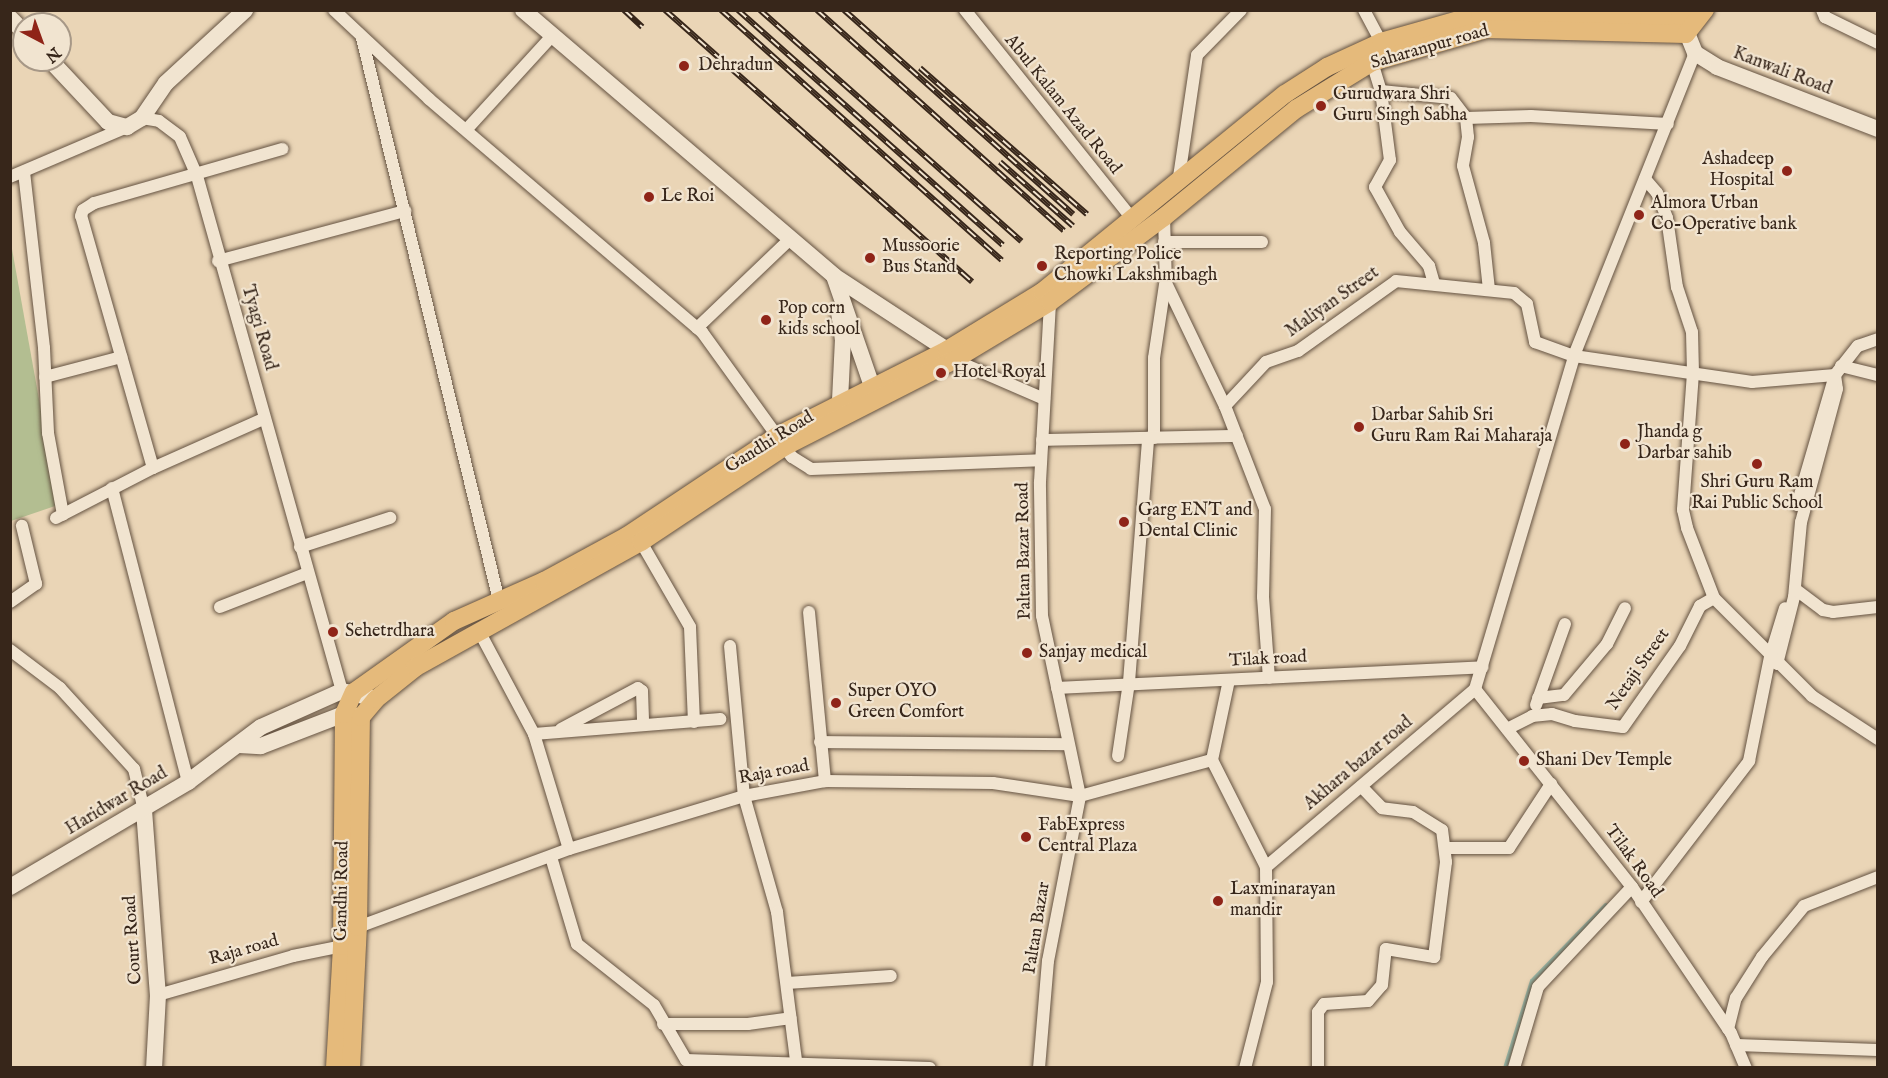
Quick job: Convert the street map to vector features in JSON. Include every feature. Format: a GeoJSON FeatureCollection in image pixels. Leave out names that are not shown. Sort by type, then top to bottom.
{"type":"FeatureCollection","features":[{"type":"Feature","properties":{"kind":"main road"},"geometry":{"type":"LineString","coordinates":[[1684,21],[1705,10]]}},
{"type":"Feature","properties":{"kind":"main road","name":"Saharanpur road"},"geometry":{"type":"LineString","coordinates":[[1182,192],[1285,94],[1327,67],[1381,42],[1480,14],[1542,13],[1684,21]]}},
{"type":"Feature","properties":{"kind":"main road","name":"Saharanpur road"},"geometry":{"type":"LineString","coordinates":[[1182,192],[1296,109],[1372,62],[1486,29],[1684,21]]}},
{"type":"Feature","properties":{"kind":"main road","name":"Gandhi Road"},"geometry":{"type":"LineString","coordinates":[[950,355],[1042,292],[1133,220],[1182,192]]}},
{"type":"Feature","properties":{"kind":"main road","name":"Gandhi Road"},"geometry":{"type":"LineString","coordinates":[[348,692],[454,621],[499,601],[627,536],[781,442],[1050,302],[1164,217],[1182,192]]}},
{"type":"Feature","properties":{"kind":"main road","name":"Gandhi Road"},"geometry":{"type":"LineString","coordinates":[[353,716],[416,667],[479,631],[549,596],[641,542],[840,401],[875,392]]}},
{"type":"Feature","properties":{"kind":"main road"},"geometry":{"type":"LineString","coordinates":[[348,692],[353,716]]}},
{"type":"Feature","properties":{"kind":"main road","name":"Gandhi Road"},"geometry":{"type":"LineString","coordinates":[[351,1068],[358,927],[358,758],[353,716]]}},
{"type":"Feature","properties":{"kind":"main road","name":"Gandhi Road"},"geometry":{"type":"LineString","coordinates":[[335,1068],[353,716]]}},
{"type":"Feature","properties":{"kind":"street"},"geometry":{"type":"LineString","coordinates":[[10,177],[127,127],[142,118],[166,83],[245,10]]}},
{"type":"Feature","properties":{"kind":"street"},"geometry":{"type":"LineString","coordinates":[[334,10],[362,38],[697,328],[792,458],[811,469],[1041,460]]}},
{"type":"Feature","properties":{"kind":"street"},"geometry":{"type":"LineString","coordinates":[[523,10],[834,276],[950,355],[1044,399]]}},
{"type":"Feature","properties":{"kind":"street","name":"Abul Kalam Azad Road"},"geometry":{"type":"LineString","coordinates":[[965,10],[1133,220]]}},
{"type":"Feature","properties":{"kind":"street"},"geometry":{"type":"LineString","coordinates":[[1182,192],[1197,55],[1241,10]]}},
{"type":"Feature","properties":{"kind":"street"},"geometry":{"type":"LineString","coordinates":[[1364,10],[1381,42]]}},
{"type":"Feature","properties":{"kind":"street"},"geometry":{"type":"LineString","coordinates":[[1822,10],[1825,17],[1878,43]]}},
{"type":"Feature","properties":{"kind":"street","name":"Kanwali Road"},"geometry":{"type":"LineString","coordinates":[[1684,21],[1695,52],[1717,68],[1878,129]]}},
{"type":"Feature","properties":{"kind":"street"},"geometry":{"type":"LineString","coordinates":[[467,129],[552,36]]}},
{"type":"Feature","properties":{"kind":"street"},"geometry":{"type":"LineString","coordinates":[[362,38],[499,601]]}},
{"type":"Feature","properties":{"kind":"street"},"geometry":{"type":"LineString","coordinates":[[1475,689],[1574,357],[1695,52]]}},
{"type":"Feature","properties":{"kind":"street"},"geometry":{"type":"LineString","coordinates":[[1372,62],[1381,91],[1390,160],[1375,187],[1400,232],[1429,266],[1434,284]]}},
{"type":"Feature","properties":{"kind":"street"},"geometry":{"type":"LineString","coordinates":[[61,72],[108,122],[127,127]]}},
{"type":"Feature","properties":{"kind":"street"},"geometry":{"type":"LineString","coordinates":[[1381,91],[1451,98],[1466,118],[1468,137],[1463,166],[1484,243],[1489,290]]}},
{"type":"Feature","properties":{"kind":"street"},"geometry":{"type":"LineString","coordinates":[[1466,118],[1531,116],[1668,124]]}},
{"type":"Feature","properties":{"kind":"street","name":"Tyagi Road"},"geometry":{"type":"LineString","coordinates":[[142,118],[159,121],[180,137],[197,176],[218,261],[307,573],[348,692]]}},
{"type":"Feature","properties":{"kind":"street"},"geometry":{"type":"LineString","coordinates":[[153,468],[81,216],[83,210],[94,203],[197,176],[282,148]]}},
{"type":"Feature","properties":{"kind":"street"},"geometry":{"type":"LineString","coordinates":[[24,172],[45,377],[48,433],[59,517],[153,468],[263,419]]}},
{"type":"Feature","properties":{"kind":"street"},"geometry":{"type":"LineString","coordinates":[[1645,179],[1657,192],[1667,218],[1677,288],[1692,332],[1693,373],[1683,510],[1687,528],[1714,598],[1773,660],[1812,696],[1878,739]]}},
{"type":"Feature","properties":{"kind":"street"},"geometry":{"type":"LineString","coordinates":[[218,261],[405,211]]}},
{"type":"Feature","properties":{"kind":"street"},"geometry":{"type":"LineString","coordinates":[[1118,756],[1129,682],[1151,438],[1155,358],[1166,283],[1164,217]]}},
{"type":"Feature","properties":{"kind":"street"},"geometry":{"type":"LineString","coordinates":[[697,328],[790,238]]}},
{"type":"Feature","properties":{"kind":"street"},"geometry":{"type":"LineString","coordinates":[[1164,242],[1262,242]]}},
{"type":"Feature","properties":{"kind":"street"},"geometry":{"type":"LineString","coordinates":[[834,276],[875,392]]}},
{"type":"Feature","properties":{"kind":"street"},"geometry":{"type":"LineString","coordinates":[[834,276],[843,339],[840,401]]}},
{"type":"Feature","properties":{"kind":"street"},"geometry":{"type":"LineString","coordinates":[[1166,283],[1225,406],[1265,509],[1263,597],[1269,678]]}},
{"type":"Feature","properties":{"kind":"street","name":"Maliyan Street"},"geometry":{"type":"LineString","coordinates":[[1225,406],[1266,362],[1298,351],[1389,284],[1434,284],[1489,290],[1521,297],[1530,310],[1535,342],[1574,357]]}},
{"type":"Feature","properties":{"kind":"street","name":"Paltan Bazar Road"},"geometry":{"type":"LineString","coordinates":[[1050,302],[1041,460],[1042,616],[1066,744],[1080,796]]}},
{"type":"Feature","properties":{"kind":"street"},"geometry":{"type":"LineString","coordinates":[[1644,906],[1696,825],[1737,780],[1752,753],[1786,603],[1791,531],[1810,449],[1838,370],[1858,346],[1878,339]]}},
{"type":"Feature","properties":{"kind":"street"},"geometry":{"type":"LineString","coordinates":[[45,377],[121,357]]}},
{"type":"Feature","properties":{"kind":"street"},"geometry":{"type":"LineString","coordinates":[[1574,357],[1752,382],[1838,370],[1878,375]]}},
{"type":"Feature","properties":{"kind":"street"},"geometry":{"type":"LineString","coordinates":[[1773,660],[1795,589],[1801,522],[1832,414],[1838,389],[1838,370]]}},
{"type":"Feature","properties":{"kind":"street"},"geometry":{"type":"LineString","coordinates":[[1042,440],[1237,436]]}},
{"type":"Feature","properties":{"kind":"street"},"geometry":{"type":"LineString","coordinates":[[112,489],[188,782]]}},
{"type":"Feature","properties":{"kind":"street"},"geometry":{"type":"LineString","coordinates":[[300,547],[390,518]]}},
{"type":"Feature","properties":{"kind":"street"},"geometry":{"type":"LineString","coordinates":[[10,602],[36,584],[22,526]]}},
{"type":"Feature","properties":{"kind":"street"},"geometry":{"type":"LineString","coordinates":[[641,542],[690,627],[694,722]]}},
{"type":"Feature","properties":{"kind":"street"},"geometry":{"type":"LineString","coordinates":[[220,607],[307,573]]}},
{"type":"Feature","properties":{"kind":"street"},"geometry":{"type":"LineString","coordinates":[[1795,589],[1823,610],[1833,612],[1878,607]]}},
{"type":"Feature","properties":{"kind":"street","name":"Netaji Street"},"geometry":{"type":"LineString","coordinates":[[1507,729],[1532,716],[1560,715],[1575,721],[1623,727],[1680,646],[1700,606],[1714,598]]}},
{"type":"Feature","properties":{"kind":"street"},"geometry":{"type":"LineString","coordinates":[[1538,698],[1564,695],[1607,644],[1625,608]]}},
{"type":"Feature","properties":{"kind":"street"},"geometry":{"type":"LineString","coordinates":[[809,612],[825,781]]}},
{"type":"Feature","properties":{"kind":"street"},"geometry":{"type":"LineString","coordinates":[[1532,716],[1565,624]]}},
{"type":"Feature","properties":{"kind":"street"},"geometry":{"type":"LineString","coordinates":[[479,631],[534,734],[568,849]]}},
{"type":"Feature","properties":{"kind":"street"},"geometry":{"type":"LineString","coordinates":[[730,646],[744,796],[777,912],[797,1066]]}},
{"type":"Feature","properties":{"kind":"street"},"geometry":{"type":"LineString","coordinates":[[10,650],[60,688],[135,769],[144,810]]}},
{"type":"Feature","properties":{"kind":"street","name":"Tilak road"},"geometry":{"type":"LineString","coordinates":[[1057,688],[1129,682],[1228,680],[1482,668]]}},
{"type":"Feature","properties":{"kind":"street"},"geometry":{"type":"LineString","coordinates":[[1228,680],[1212,760],[1266,867],[1268,982],[1245,1068]]}},
{"type":"Feature","properties":{"kind":"street"},"geometry":{"type":"LineString","coordinates":[[555,732],[638,688],[642,691],[643,725]]}},
{"type":"Feature","properties":{"kind":"street","name":"Tilak Road"},"geometry":{"type":"LineString","coordinates":[[1475,689],[1632,887],[1728,1029],[1746,1068]]}},
{"type":"Feature","properties":{"kind":"street","name":"Akhara bazar road"},"geometry":{"type":"LineString","coordinates":[[1266,867],[1475,689]]}},
{"type":"Feature","properties":{"kind":"street"},"geometry":{"type":"LineString","coordinates":[[348,692],[376,699]]}},
{"type":"Feature","properties":{"kind":"street","name":"Haridwar Road"},"geometry":{"type":"LineString","coordinates":[[10,887],[144,810],[188,782],[261,728],[348,692]]}},
{"type":"Feature","properties":{"kind":"street"},"geometry":{"type":"LineString","coordinates":[[239,745],[261,746],[353,716]]}},
{"type":"Feature","properties":{"kind":"street"},"geometry":{"type":"LineString","coordinates":[[534,734],[720,719]]}},
{"type":"Feature","properties":{"kind":"street"},"geometry":{"type":"LineString","coordinates":[[820,742],[1066,744]]}},
{"type":"Feature","properties":{"kind":"street","name":"Raja road"},"geometry":{"type":"LineString","coordinates":[[358,927],[568,849],[744,796],[825,781],[993,783],[1080,796],[1212,760]]}},
{"type":"Feature","properties":{"kind":"street"},"geometry":{"type":"LineString","coordinates":[[1445,848],[1509,848],[1551,784]]}},
{"type":"Feature","properties":{"kind":"street"},"geometry":{"type":"LineString","coordinates":[[1318,1068],[1318,1012],[1324,1004],[1368,1001],[1382,985],[1386,949],[1434,957],[1445,848],[1438,826],[1404,809],[1382,808],[1361,786]]}},
{"type":"Feature","properties":{"kind":"street","name":"Paltan Bazar"},"geometry":{"type":"LineString","coordinates":[[1039,1068],[1048,961],[1080,796]]}},
{"type":"Feature","properties":{"kind":"street","name":"Court Road"},"geometry":{"type":"LineString","coordinates":[[144,810],[158,996],[154,1068]]}},
{"type":"Feature","properties":{"kind":"street"},"geometry":{"type":"LineString","coordinates":[[551,857],[577,944],[654,1005],[681,1057],[690,1062],[930,1068]]}},
{"type":"Feature","properties":{"kind":"street"},"geometry":{"type":"LineString","coordinates":[[1728,1029],[1736,998],[1762,957],[1804,906],[1878,877]]}},
{"type":"Feature","properties":{"kind":"street"},"geometry":{"type":"LineString","coordinates":[[1514,1068],[1538,987],[1632,887]]}},
{"type":"Feature","properties":{"kind":"street","name":"Raja road"},"geometry":{"type":"LineString","coordinates":[[158,996],[293,956],[342,946]]}},
{"type":"Feature","properties":{"kind":"street"},"geometry":{"type":"LineString","coordinates":[[787,983],[891,976]]}},
{"type":"Feature","properties":{"kind":"street"},"geometry":{"type":"LineString","coordinates":[[663,1024],[748,1024],[791,1018]]}},
{"type":"Feature","properties":{"kind":"street"},"geometry":{"type":"LineString","coordinates":[[1736,1045],[1878,1050]]}},
{"type":"Feature","properties":{"kind":"green space"},"geometry":{"type":"Polygon","coordinates":[[[10,238],[58,505],[11,521],[10,521],[10,238]]]}},
{"type":"Feature","properties":{"kind":"waterway"},"geometry":{"type":"LineString","coordinates":[[1505,1068],[1532,981],[1606,905]]}},
{"type":"Feature","properties":{"kind":"railway"},"geometry":{"type":"LineString","coordinates":[[624,10],[642,27]]}},
{"type":"Feature","properties":{"kind":"railway"},"geometry":{"type":"LineString","coordinates":[[665,10],[972,282]]}},
{"type":"Feature","properties":{"kind":"railway"},"geometry":{"type":"LineString","coordinates":[[721,10],[1002,260]]}},
{"type":"Feature","properties":{"kind":"railway"},"geometry":{"type":"LineString","coordinates":[[738,10],[1003,245]]}},
{"type":"Feature","properties":{"kind":"railway"},"geometry":{"type":"LineString","coordinates":[[760,10],[1021,241]]}},
{"type":"Feature","properties":{"kind":"railway"},"geometry":{"type":"LineString","coordinates":[[817,10],[1064,231]]}},
{"type":"Feature","properties":{"kind":"railway"},"geometry":{"type":"LineString","coordinates":[[844,10],[1073,214]]}},
{"type":"Feature","properties":{"kind":"railway"},"geometry":{"type":"LineString","coordinates":[[920,68],[1087,214]]}},
{"type":"Feature","properties":{"kind":"railway"},"geometry":{"type":"LineString","coordinates":[[1000,162],[1073,226]]}},
{"type":"Feature","properties":{"kind":"place","name":"Dehradun"},"geometry":{"type":"Point","coordinates":[684,66]}},
{"type":"Feature","properties":{"kind":"place","name":"Gurudwara Shri Guru Singh Sabha"},"geometry":{"type":"Point","coordinates":[1321,106]}},
{"type":"Feature","properties":{"kind":"place","name":"Ashadeep Hospital"},"geometry":{"type":"Point","coordinates":[1787,171]}},
{"type":"Feature","properties":{"kind":"place","name":"Le Roi"},"geometry":{"type":"Point","coordinates":[649,197]}},
{"type":"Feature","properties":{"kind":"place","name":"Almora Urban Co-Operative bank"},"geometry":{"type":"Point","coordinates":[1639,215]}},
{"type":"Feature","properties":{"kind":"place","name":"Mussoorie Bus Stand"},"geometry":{"type":"Point","coordinates":[870,258]}},
{"type":"Feature","properties":{"kind":"place","name":"Reporting Police Chowki Lakshmibagh"},"geometry":{"type":"Point","coordinates":[1042,266]}},
{"type":"Feature","properties":{"kind":"place","name":"Pop corn kids school"},"geometry":{"type":"Point","coordinates":[766,320]}},
{"type":"Feature","properties":{"kind":"place","name":"Hotel Royal"},"geometry":{"type":"Point","coordinates":[941,373]}},
{"type":"Feature","properties":{"kind":"place","name":"Darbar Sahib Sri Guru Ram Rai Maharaja"},"geometry":{"type":"Point","coordinates":[1359,427]}},
{"type":"Feature","properties":{"kind":"place","name":"Jhanda g Darbar sahib"},"geometry":{"type":"Point","coordinates":[1625,444]}},
{"type":"Feature","properties":{"kind":"place","name":"Shri Guru Ram Rai Public School"},"geometry":{"type":"Point","coordinates":[1757,464]}},
{"type":"Feature","properties":{"kind":"place","name":"Garg ENT and Dental Clinic"},"geometry":{"type":"Point","coordinates":[1124,522]}},
{"type":"Feature","properties":{"kind":"place","name":"Sehetrdhara"},"geometry":{"type":"Point","coordinates":[333,632]}},
{"type":"Feature","properties":{"kind":"place","name":"Sanjay medical"},"geometry":{"type":"Point","coordinates":[1027,653]}},
{"type":"Feature","properties":{"kind":"place","name":"Super OYO Green Comfort"},"geometry":{"type":"Point","coordinates":[836,703]}},
{"type":"Feature","properties":{"kind":"place","name":"Shani Dev Temple"},"geometry":{"type":"Point","coordinates":[1524,761]}},
{"type":"Feature","properties":{"kind":"place","name":"FabExpress Central Plaza"},"geometry":{"type":"Point","coordinates":[1026,837]}},
{"type":"Feature","properties":{"kind":"place","name":"Laxminarayan mandir"},"geometry":{"type":"Point","coordinates":[1218,901]}}]}
